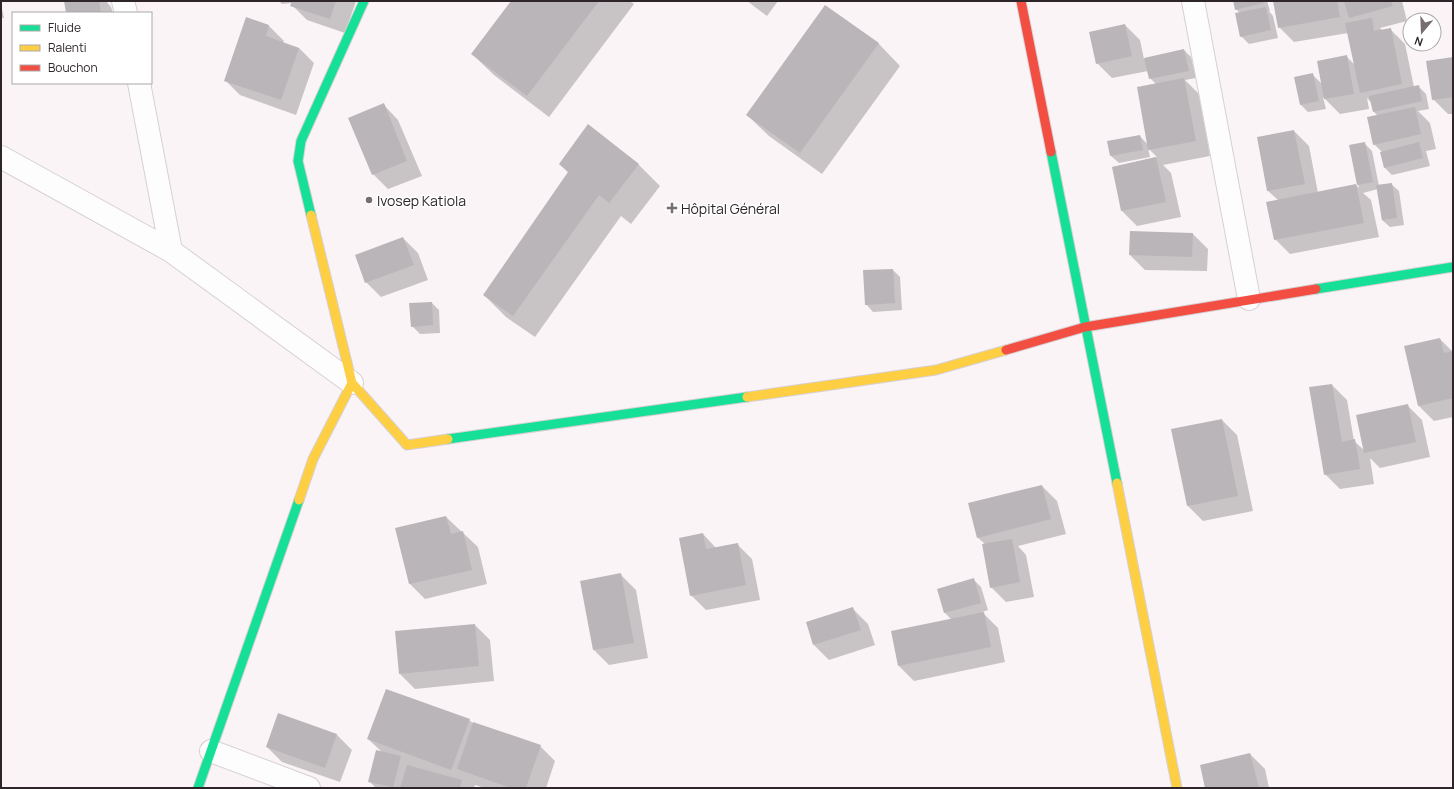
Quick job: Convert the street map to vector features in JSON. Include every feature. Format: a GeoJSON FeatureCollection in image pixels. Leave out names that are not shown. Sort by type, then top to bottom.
{"type":"FeatureCollection","features":[{"type":"Feature","properties":{"kind":"street"},"geometry":{"type":"LineString","coordinates":[[123,1],[126,12]]}},
{"type":"Feature","properties":{"kind":"street"},"geometry":{"type":"LineString","coordinates":[[198,788],[313,459],[352,383],[298,161],[301,141],[364,1]]}},
{"type":"Feature","properties":{"kind":"street"},"geometry":{"type":"LineString","coordinates":[[1021,1],[1177,788]]}},
{"type":"Feature","properties":{"kind":"street"},"geometry":{"type":"LineString","coordinates":[[1193,1],[1249,299]]}},
{"type":"Feature","properties":{"kind":"street"},"geometry":{"type":"LineString","coordinates":[[139,84],[171,251]]}},
{"type":"Feature","properties":{"kind":"street"},"geometry":{"type":"LineString","coordinates":[[1,157],[171,251],[352,383],[407,445],[936,370],[1085,327],[1249,299],[1453,267]]}},
{"type":"Feature","properties":{"kind":"street"},"geometry":{"type":"LineString","coordinates":[[211,751],[309,788]]}},
{"type":"Feature","properties":{"kind":"building"},"geometry":{"type":"Polygon","coordinates":[[[64,1],[99,1],[101,12],[66,12],[64,1]]]}},
{"type":"Feature","properties":{"kind":"building"},"geometry":{"type":"Polygon","coordinates":[[[292,1],[336,1],[330,19],[290,6],[292,1]]]}},
{"type":"Feature","properties":{"kind":"building"},"geometry":{"type":"Polygon","coordinates":[[[511,1],[599,1],[527,96],[471,54],[511,1]]]}},
{"type":"Feature","properties":{"kind":"building"},"geometry":{"type":"Polygon","coordinates":[[[1233,1],[1262,1],[1263,3],[1235,10],[1233,1]]]}},
{"type":"Feature","properties":{"kind":"building"},"geometry":{"type":"Polygon","coordinates":[[[1273,1],[1337,1],[1340,17],[1278,28],[1273,1]]]}},
{"type":"Feature","properties":{"kind":"building"},"geometry":{"type":"Polygon","coordinates":[[[1344,1],[1391,1],[1393,6],[1349,18],[1344,1]]]}},
{"type":"Feature","properties":{"kind":"building"},"geometry":{"type":"Polygon","coordinates":[[[825,5],[879,43],[800,153],[746,115],[825,5]]]}},
{"type":"Feature","properties":{"kind":"building"},"geometry":{"type":"Polygon","coordinates":[[[1266,7],[1271,30],[1240,37],[1235,13],[1266,7]]]}},
{"type":"Feature","properties":{"kind":"building"},"geometry":{"type":"Polygon","coordinates":[[[246,17],[269,25],[266,36],[299,48],[281,100],[224,81],[246,17]]]}},
{"type":"Feature","properties":{"kind":"building"},"geometry":{"type":"Polygon","coordinates":[[[1372,18],[1374,31],[1391,28],[1402,84],[1360,93],[1345,23],[1372,18]]]}},
{"type":"Feature","properties":{"kind":"building"},"geometry":{"type":"Polygon","coordinates":[[[1125,24],[1132,56],[1096,64],[1089,32],[1125,24]]]}},
{"type":"Feature","properties":{"kind":"building"},"geometry":{"type":"Polygon","coordinates":[[[1184,49],[1189,71],[1149,79],[1144,58],[1184,49]]]}},
{"type":"Feature","properties":{"kind":"building"},"geometry":{"type":"Polygon","coordinates":[[[1347,55],[1354,94],[1324,99],[1317,61],[1347,55]]]}},
{"type":"Feature","properties":{"kind":"building"},"geometry":{"type":"Polygon","coordinates":[[[1453,57],[1453,97],[1432,100],[1426,61],[1453,57]]]}},
{"type":"Feature","properties":{"kind":"building"},"geometry":{"type":"Polygon","coordinates":[[[1313,73],[1319,101],[1300,105],[1294,77],[1313,73]]]}},
{"type":"Feature","properties":{"kind":"building"},"geometry":{"type":"Polygon","coordinates":[[[1184,78],[1196,141],[1148,150],[1137,87],[1184,78]]]}},
{"type":"Feature","properties":{"kind":"building"},"geometry":{"type":"Polygon","coordinates":[[[1419,85],[1422,101],[1373,112],[1369,96],[1419,85]]]}},
{"type":"Feature","properties":{"kind":"building"},"geometry":{"type":"Polygon","coordinates":[[[384,103],[407,161],[372,175],[348,118],[384,103]]]}},
{"type":"Feature","properties":{"kind":"building"},"geometry":{"type":"Polygon","coordinates":[[[1415,107],[1421,134],[1373,145],[1367,117],[1415,107]]]}},
{"type":"Feature","properties":{"kind":"building"},"geometry":{"type":"Polygon","coordinates":[[[588,124],[639,164],[609,203],[599,195],[513,316],[483,295],[568,172],[559,164],[588,124]]]}},
{"type":"Feature","properties":{"kind":"building"},"geometry":{"type":"Polygon","coordinates":[[[1294,130],[1305,184],[1267,191],[1257,137],[1294,130]]]}},
{"type":"Feature","properties":{"kind":"building"},"geometry":{"type":"Polygon","coordinates":[[[1140,135],[1143,150],[1110,156],[1107,141],[1140,135]]]}},
{"type":"Feature","properties":{"kind":"building"},"geometry":{"type":"Polygon","coordinates":[[[1365,142],[1373,182],[1357,185],[1349,145],[1365,142]]]}},
{"type":"Feature","properties":{"kind":"building"},"geometry":{"type":"Polygon","coordinates":[[[1419,142],[1423,158],[1384,168],[1380,152],[1419,142]]]}},
{"type":"Feature","properties":{"kind":"building"},"geometry":{"type":"Polygon","coordinates":[[[1156,157],[1166,202],[1121,211],[1112,167],[1156,157]]]}},
{"type":"Feature","properties":{"kind":"building"},"geometry":{"type":"Polygon","coordinates":[[[1392,183],[1397,218],[1382,220],[1376,185],[1392,183]]]}},
{"type":"Feature","properties":{"kind":"building"},"geometry":{"type":"Polygon","coordinates":[[[1356,184],[1364,223],[1274,240],[1266,202],[1356,184]]]}},
{"type":"Feature","properties":{"kind":"building"},"geometry":{"type":"Polygon","coordinates":[[[1130,231],[1193,233],[1192,257],[1129,255],[1130,231]]]}},
{"type":"Feature","properties":{"kind":"building"},"geometry":{"type":"Polygon","coordinates":[[[403,237],[414,265],[365,283],[355,255],[403,237]]]}},
{"type":"Feature","properties":{"kind":"building"},"geometry":{"type":"Polygon","coordinates":[[[893,269],[895,303],[865,305],[863,270],[893,269]]]}},
{"type":"Feature","properties":{"kind":"building"},"geometry":{"type":"Polygon","coordinates":[[[432,302],[433,325],[411,327],[409,303],[432,302]]]}},
{"type":"Feature","properties":{"kind":"building"},"geometry":{"type":"Polygon","coordinates":[[[1440,338],[1444,353],[1453,351],[1453,398],[1418,406],[1404,346],[1440,338]]]}},
{"type":"Feature","properties":{"kind":"building"},"geometry":{"type":"Polygon","coordinates":[[[1332,384],[1342,442],[1355,439],[1360,469],[1324,475],[1309,387],[1332,384]]]}},
{"type":"Feature","properties":{"kind":"building"},"geometry":{"type":"Polygon","coordinates":[[[1408,404],[1416,442],[1364,453],[1356,415],[1408,404]]]}},
{"type":"Feature","properties":{"kind":"building"},"geometry":{"type":"Polygon","coordinates":[[[1222,419],[1238,496],[1187,506],[1171,429],[1222,419]]]}},
{"type":"Feature","properties":{"kind":"building"},"geometry":{"type":"Polygon","coordinates":[[[1042,485],[1051,519],[977,538],[968,503],[1042,485]]]}},
{"type":"Feature","properties":{"kind":"building"},"geometry":{"type":"Polygon","coordinates":[[[446,516],[451,534],[463,531],[472,570],[409,584],[395,528],[446,516]]]}},
{"type":"Feature","properties":{"kind":"building"},"geometry":{"type":"Polygon","coordinates":[[[703,533],[706,549],[738,543],[746,585],[690,596],[679,538],[703,533]]]}},
{"type":"Feature","properties":{"kind":"building"},"geometry":{"type":"Polygon","coordinates":[[[1012,539],[1020,582],[990,588],[982,544],[1012,539]]]}},
{"type":"Feature","properties":{"kind":"building"},"geometry":{"type":"Polygon","coordinates":[[[621,573],[634,643],[593,650],[580,581],[621,573]]]}},
{"type":"Feature","properties":{"kind":"building"},"geometry":{"type":"Polygon","coordinates":[[[974,578],[981,603],[944,613],[937,589],[974,578]]]}},
{"type":"Feature","properties":{"kind":"building"},"geometry":{"type":"Polygon","coordinates":[[[853,607],[861,630],[813,645],[806,622],[853,607]]]}},
{"type":"Feature","properties":{"kind":"building"},"geometry":{"type":"Polygon","coordinates":[[[984,612],[991,647],[898,666],[891,631],[984,612]]]}},
{"type":"Feature","properties":{"kind":"building"},"geometry":{"type":"Polygon","coordinates":[[[475,624],[479,666],[399,674],[395,631],[475,624]]]}},
{"type":"Feature","properties":{"kind":"building"},"geometry":{"type":"Polygon","coordinates":[[[386,689],[470,719],[451,770],[367,739],[386,689]]]}},
{"type":"Feature","properties":{"kind":"building"},"geometry":{"type":"Polygon","coordinates":[[[278,713],[337,734],[325,768],[266,747],[278,713]]]}},
{"type":"Feature","properties":{"kind":"building"},"geometry":{"type":"Polygon","coordinates":[[[473,722],[541,745],[526,788],[511,788],[457,769],[473,722]]]}},
{"type":"Feature","properties":{"kind":"building"},"geometry":{"type":"Polygon","coordinates":[[[376,750],[401,756],[393,787],[368,782],[376,750]]]}},
{"type":"Feature","properties":{"kind":"building"},"geometry":{"type":"Polygon","coordinates":[[[1250,753],[1259,788],[1205,788],[1200,765],[1250,753]]]}},
{"type":"Feature","properties":{"kind":"building"},"geometry":{"type":"Polygon","coordinates":[[[407,765],[462,780],[460,788],[400,788],[407,765]]]}},
{"type":"Feature","properties":{"kind":"traffic: fast"},"geometry":{"type":"LineString","coordinates":[[311,215],[298,161],[301,141],[364,1]]}},
{"type":"Feature","properties":{"kind":"traffic: fast"},"geometry":{"type":"LineString","coordinates":[[1051,152],[1117,483]]}},
{"type":"Feature","properties":{"kind":"traffic: fast"},"geometry":{"type":"LineString","coordinates":[[1316,289],[1453,267]]}},
{"type":"Feature","properties":{"kind":"traffic: fast"},"geometry":{"type":"LineString","coordinates":[[448,439],[747,397]]}},
{"type":"Feature","properties":{"kind":"traffic: fast"},"geometry":{"type":"LineString","coordinates":[[198,788],[299,500]]}},
{"type":"Feature","properties":{"kind":"traffic: slow"},"geometry":{"type":"LineString","coordinates":[[311,215],[352,383],[407,445],[448,439]]}},
{"type":"Feature","properties":{"kind":"traffic: slow"},"geometry":{"type":"LineString","coordinates":[[747,397],[936,370],[1006,350]]}},
{"type":"Feature","properties":{"kind":"traffic: slow"},"geometry":{"type":"LineString","coordinates":[[299,500],[313,459],[352,383]]}},
{"type":"Feature","properties":{"kind":"traffic: slow"},"geometry":{"type":"LineString","coordinates":[[1117,483],[1177,788]]}},
{"type":"Feature","properties":{"kind":"traffic: jam"},"geometry":{"type":"LineString","coordinates":[[1021,1],[1051,152]]}},
{"type":"Feature","properties":{"kind":"traffic: jam"},"geometry":{"type":"LineString","coordinates":[[1006,350],[1085,327],[1316,289]]}},
{"type":"Feature","properties":{"kind":"place","name":"Ivosep Katiola"},"geometry":{"type":"Point","coordinates":[369,200]}},
{"type":"Feature","properties":{"kind":"place","name":"Hôpital Général"},"geometry":{"type":"Point","coordinates":[672,208]}}]}
